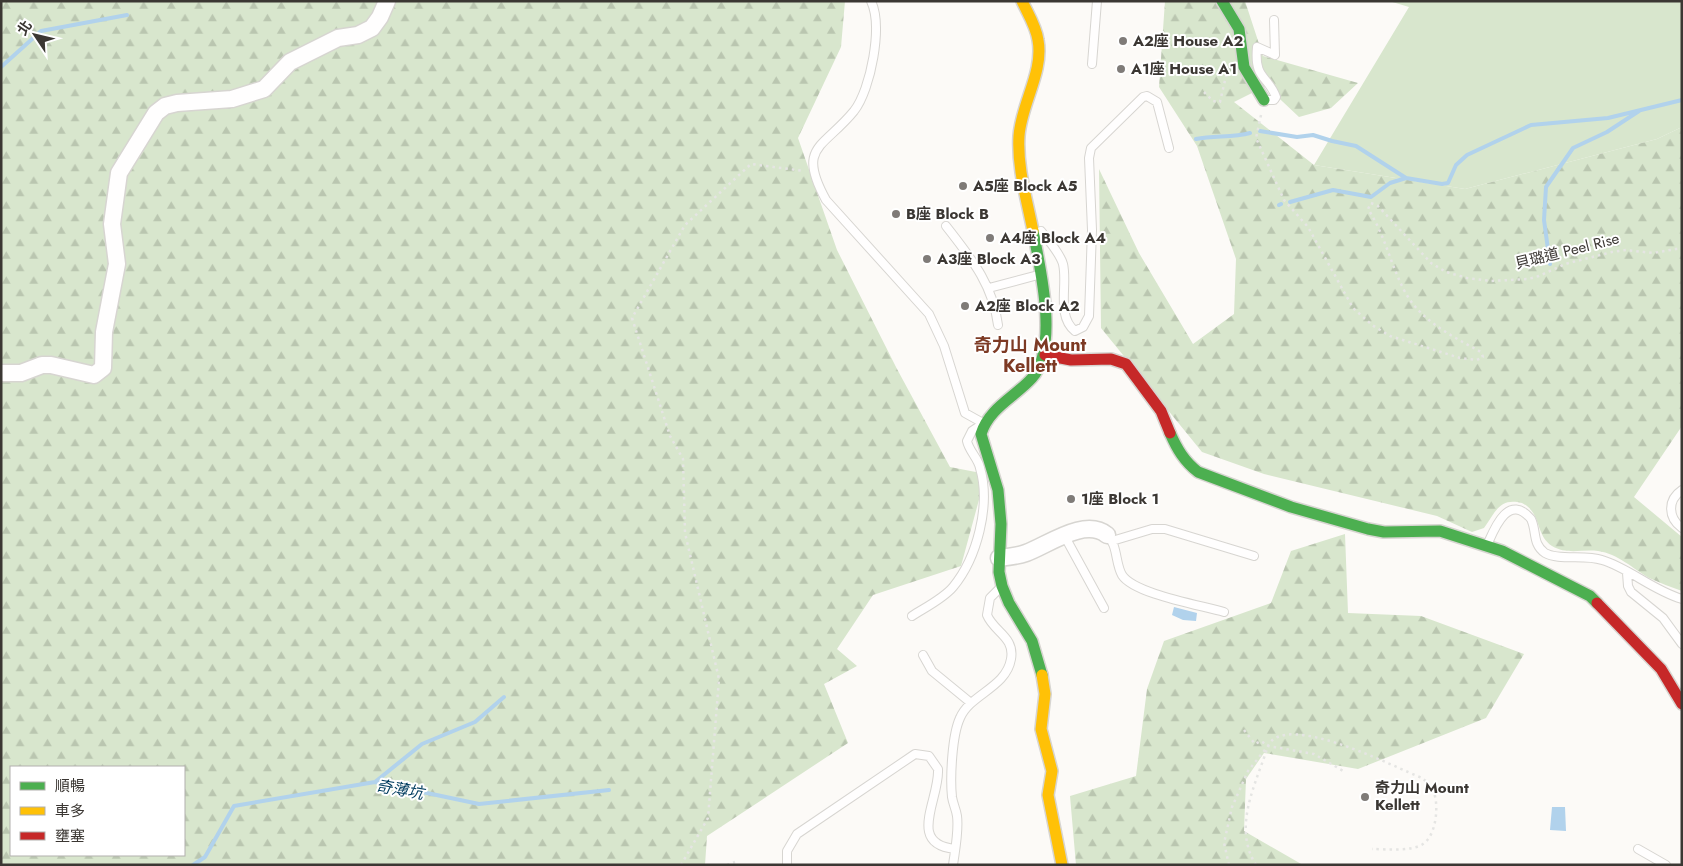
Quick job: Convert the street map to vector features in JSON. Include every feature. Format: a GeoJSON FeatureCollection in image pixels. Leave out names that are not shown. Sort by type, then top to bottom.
{"type":"FeatureCollection","features":[{"type":"Feature","properties":{"kind":"street"},"geometry":{"type":"LineString","coordinates":[[1,373],[21,373],[42,365],[51,365],[94,375],[103,368],[104,332],[117,264],[112,224],[118,176],[124,162],[156,113],[165,106],[177,102],[232,99],[264,89],[290,62],[338,38],[358,35],[370,30],[380,18],[387,1]]}},
{"type":"Feature","properties":{"kind":"street"},"geometry":{"type":"LineString","coordinates":[[1022,1],[1039,44],[1037,65],[1022,114],[1018,140],[1020,164],[1047,319],[1044,355],[1033,378],[984,424],[981,430],[996,480],[1000,509],[999,558],[1002,586],[1009,603],[1032,641],[1044,680],[1045,694],[1041,729],[1052,771],[1048,795],[1062,865]]}},
{"type":"Feature","properties":{"kind":"street"},"geometry":{"type":"LineString","coordinates":[[1222,1],[1239,29],[1244,67],[1264,100]]}},
{"type":"Feature","properties":{"kind":"street"},"geometry":{"type":"LineString","coordinates":[[1044,355],[1071,360],[1110,359],[1126,364],[1161,411],[1173,442],[1182,457],[1191,467],[1206,476],[1291,507],[1368,529],[1384,532],[1440,531],[1487,545],[1590,596],[1665,674],[1682,704]]}},
{"type":"Feature","properties":{"kind":"street"},"geometry":{"type":"LineString","coordinates":[[999,558],[1027,552],[1064,535],[1090,530],[1100,531],[1110,538]]}},
{"type":"Feature","properties":{"kind":"lane"},"geometry":{"type":"LineString","coordinates":[[872,1],[876,15],[876,32],[864,91],[854,110],[819,146],[813,172],[826,200],[929,314],[944,346],[965,412],[984,424],[972,431],[967,440],[980,466],[983,481],[984,497],[977,541],[952,588],[912,616]]}},
{"type":"Feature","properties":{"kind":"lane"},"geometry":{"type":"LineString","coordinates":[[1092,64],[1097,1]]}},
{"type":"Feature","properties":{"kind":"lane"},"geometry":{"type":"LineString","coordinates":[[1264,100],[1274,100],[1276,97],[1262,78],[1256,64],[1257,47],[1275,55],[1274,20]]}},
{"type":"Feature","properties":{"kind":"lane"},"geometry":{"type":"LineString","coordinates":[[1029,213],[1063,262],[1065,316],[1071,327],[1075,330],[1083,327],[1089,316],[1092,230],[1089,158],[1091,148],[1143,97],[1147,96],[1157,102],[1169,148]]}},
{"type":"Feature","properties":{"kind":"lane"},"geometry":{"type":"LineString","coordinates":[[946,226],[981,272],[989,288],[998,325]]}},
{"type":"Feature","properties":{"kind":"lane"},"geometry":{"type":"LineString","coordinates":[[989,288],[1040,274]]}},
{"type":"Feature","properties":{"kind":"lane"},"geometry":{"type":"LineString","coordinates":[[1682,490],[1674,497],[1670,510],[1674,520],[1682,528]]}},
{"type":"Feature","properties":{"kind":"lane"},"geometry":{"type":"LineString","coordinates":[[1487,545],[1500,517],[1509,511],[1519,511],[1531,519],[1535,539],[1546,553],[1557,557],[1594,558],[1612,564],[1656,590],[1682,600]]}},
{"type":"Feature","properties":{"kind":"lane"},"geometry":{"type":"LineString","coordinates":[[1224,612],[1131,584],[1119,568],[1110,538],[1152,529],[1165,529],[1254,556]]}},
{"type":"Feature","properties":{"kind":"lane"},"geometry":{"type":"LineString","coordinates":[[1064,535],[1104,608]]}},
{"type":"Feature","properties":{"kind":"lane"},"geometry":{"type":"LineString","coordinates":[[1627,573],[1628,586],[1631,592],[1663,618],[1682,644]]}},
{"type":"Feature","properties":{"kind":"lane"},"geometry":{"type":"LineString","coordinates":[[953,865],[957,816],[952,790],[956,734],[960,716],[971,703],[994,686],[1005,673],[1011,660],[1012,653],[1008,639],[987,615],[990,598],[1002,586]]}},
{"type":"Feature","properties":{"kind":"lane"},"geometry":{"type":"LineString","coordinates":[[923,655],[932,670],[971,703]]}},
{"type":"Feature","properties":{"kind":"lane"},"geometry":{"type":"LineString","coordinates":[[787,865],[787,851],[797,834],[915,754],[929,756],[938,769],[928,826],[930,836],[940,846],[955,849]]}},
{"type":"Feature","properties":{"kind":"lane"},"geometry":{"type":"LineString","coordinates":[[1638,849],[1666,865]]}},
{"type":"Feature","properties":{"kind":"path"},"geometry":{"type":"LineString","coordinates":[[1204,92],[1213,101],[1220,102],[1226,76],[1234,75]]}},
{"type":"Feature","properties":{"kind":"path","name":"貝璐道 Peel Rise"},"geometry":{"type":"LineString","coordinates":[[1264,100],[1256,138],[1286,204],[1308,228],[1353,308],[1372,325],[1390,336],[1460,358],[1477,360],[1483,357],[1481,352],[1435,325],[1412,303],[1400,282],[1380,230],[1368,209],[1371,203],[1378,206],[1431,263],[1452,274],[1467,278],[1491,281],[1528,279],[1564,264],[1604,253],[1626,250],[1654,253],[1682,248]]}},
{"type":"Feature","properties":{"kind":"path"},"geometry":{"type":"LineString","coordinates":[[681,865],[708,818],[719,679],[685,533],[683,459],[670,436],[632,318],[685,225],[751,164],[813,172]]}},
{"type":"Feature","properties":{"kind":"path"},"geometry":{"type":"LineString","coordinates":[[1244,730],[1255,744],[1261,741],[1268,746],[1314,754],[1345,772]]}},
{"type":"Feature","properties":{"kind":"path"},"geometry":{"type":"LineString","coordinates":[[1229,865],[1224,843],[1232,808],[1248,771],[1273,739],[1281,735],[1322,738],[1346,746],[1427,782],[1434,792],[1436,804],[1430,838],[1418,847],[1372,849]]}},
{"type":"Feature","properties":{"kind":"path"},"geometry":{"type":"LineString","coordinates":[[1256,865],[1247,844],[1245,821],[1268,746]]}},
{"type":"Feature","properties":{"kind":"path"},"geometry":{"type":"LineString","coordinates":[[727,865],[735,862]]}},
{"type":"Feature","properties":{"kind":"green space"},"geometry":{"type":"Polygon","coordinates":[[[1,1],[845,1],[841,47],[798,138],[837,250],[897,369],[950,467],[986,474],[961,566],[873,595],[837,649],[857,666],[824,684],[848,743],[707,836],[705,865],[1,865],[1,1]]]}},
{"type":"Feature","properties":{"kind":"green space"},"geometry":{"type":"Polygon","coordinates":[[[1165,1],[1245,1],[1263,56],[1358,83],[1331,108],[1299,117],[1266,86],[1234,102],[1314,165],[1465,189],[1657,139],[1682,127],[1682,426],[1634,497],[1682,537],[1682,591],[1649,578],[1612,555],[1598,551],[1569,551],[1552,546],[1543,536],[1533,512],[1522,503],[1508,502],[1503,504],[1484,528],[1472,532],[1437,516],[1264,474],[1202,452],[1101,328],[1099,169],[1139,253],[1193,344],[1234,314],[1236,259],[1197,146],[1159,87],[1165,1]]]}},
{"type":"Feature","properties":{"kind":"green space"},"geometry":{"type":"Polygon","coordinates":[[[1389,1],[1682,1],[1682,127],[1657,139],[1465,189],[1314,165],[1409,7],[1389,1]]]}},
{"type":"Feature","properties":{"kind":"green space"},"geometry":{"type":"Polygon","coordinates":[[[1345,534],[1348,613],[1421,616],[1524,654],[1486,718],[1358,769],[1264,753],[1246,779],[1244,831],[1303,865],[1076,865],[1070,796],[1136,776],[1147,689],[1164,641],[1271,603],[1291,551],[1345,534]]]}},
{"type":"Feature","properties":{"kind":"water"},"geometry":{"type":"Polygon","coordinates":[[[1174,607],[1197,613],[1196,621],[1183,620],[1172,615],[1174,607]]]}},
{"type":"Feature","properties":{"kind":"water"},"geometry":{"type":"Polygon","coordinates":[[[1552,807],[1565,807],[1566,831],[1550,830],[1552,807]]]}},
{"type":"Feature","properties":{"kind":"waterway"},"geometry":{"type":"LineString","coordinates":[[1,67],[41,31],[127,15]]}},
{"type":"Feature","properties":{"kind":"waterway"},"geometry":{"type":"LineString","coordinates":[[1260,131],[1297,137],[1313,135],[1356,146],[1406,178],[1442,184],[1448,183],[1456,165],[1467,155],[1531,125],[1608,118],[1682,100]]}},
{"type":"Feature","properties":{"kind":"waterway"},"geometry":{"type":"LineString","coordinates":[[1550,264],[1544,220],[1546,187],[1573,148],[1607,132],[1639,111]]}},
{"type":"Feature","properties":{"kind":"waterway"},"geometry":{"type":"LineString","coordinates":[[1196,139],[1250,133]]}},
{"type":"Feature","properties":{"kind":"waterway"},"geometry":{"type":"LineString","coordinates":[[1290,202],[1333,190],[1371,197],[1390,183],[1406,178]]}},
{"type":"Feature","properties":{"kind":"waterway"},"geometry":{"type":"LineString","coordinates":[[375,782],[422,744],[475,722],[504,697]]}},
{"type":"Feature","properties":{"kind":"waterway","name":"奇薄坑"},"geometry":{"type":"LineString","coordinates":[[193,865],[205,857],[234,806],[375,782],[479,804],[609,790]]}},
{"type":"Feature","properties":{"kind":"traffic: fast"},"geometry":{"type":"LineString","coordinates":[[1222,1],[1239,29],[1244,67],[1264,100]]}},
{"type":"Feature","properties":{"kind":"traffic: fast"},"geometry":{"type":"LineString","coordinates":[[1033,231],[1043,285],[1046,327],[1045,347],[1040,364],[1032,378],[996,410],[981,434],[998,490],[1001,524],[999,572],[1002,586],[1009,603],[1032,641],[1042,675]]}},
{"type":"Feature","properties":{"kind":"traffic: fast"},"geometry":{"type":"LineString","coordinates":[[1170,433],[1181,454],[1198,472],[1291,507],[1368,529],[1384,532],[1440,531],[1502,551],[1590,596],[1597,603]]}},
{"type":"Feature","properties":{"kind":"traffic: slow"},"geometry":{"type":"LineString","coordinates":[[1022,1],[1035,30],[1039,52],[1038,64],[1019,136],[1021,172],[1033,231]]}},
{"type":"Feature","properties":{"kind":"traffic: slow"},"geometry":{"type":"LineString","coordinates":[[1042,675],[1045,694],[1041,729],[1052,771],[1048,795],[1062,865]]}},
{"type":"Feature","properties":{"kind":"traffic: jam"},"geometry":{"type":"LineString","coordinates":[[1045,355],[1071,360],[1111,359],[1126,364],[1161,411],[1170,433]]}},
{"type":"Feature","properties":{"kind":"traffic: jam"},"geometry":{"type":"LineString","coordinates":[[1597,603],[1661,669],[1682,704]]}},
{"type":"Feature","properties":{"kind":"place","name":"A2座 House A2"},"geometry":{"type":"Point","coordinates":[1123,41]}},
{"type":"Feature","properties":{"kind":"place","name":"A1座 House A1"},"geometry":{"type":"Point","coordinates":[1121,69]}},
{"type":"Feature","properties":{"kind":"place","name":"A5座 Block A5"},"geometry":{"type":"Point","coordinates":[963,186]}},
{"type":"Feature","properties":{"kind":"place","name":"B座 Block B"},"geometry":{"type":"Point","coordinates":[896,214]}},
{"type":"Feature","properties":{"kind":"place","name":"A4座 Block A4"},"geometry":{"type":"Point","coordinates":[990,238]}},
{"type":"Feature","properties":{"kind":"place","name":"A3座 Block A3"},"geometry":{"type":"Point","coordinates":[927,259]}},
{"type":"Feature","properties":{"kind":"place","name":"A2座 Block A2"},"geometry":{"type":"Point","coordinates":[965,306]}},
{"type":"Feature","properties":{"kind":"place","name":"1座 Block 1"},"geometry":{"type":"Point","coordinates":[1071,499]}},
{"type":"Feature","properties":{"kind":"place","name":"奇力山 Mount Kellett"},"geometry":{"type":"Point","coordinates":[1365,797]}},
{"type":"Feature","properties":{"kind":"district","name":"奇力山 Mount Kellett"},"geometry":{"type":"Point","coordinates":[1030,355]}}]}
